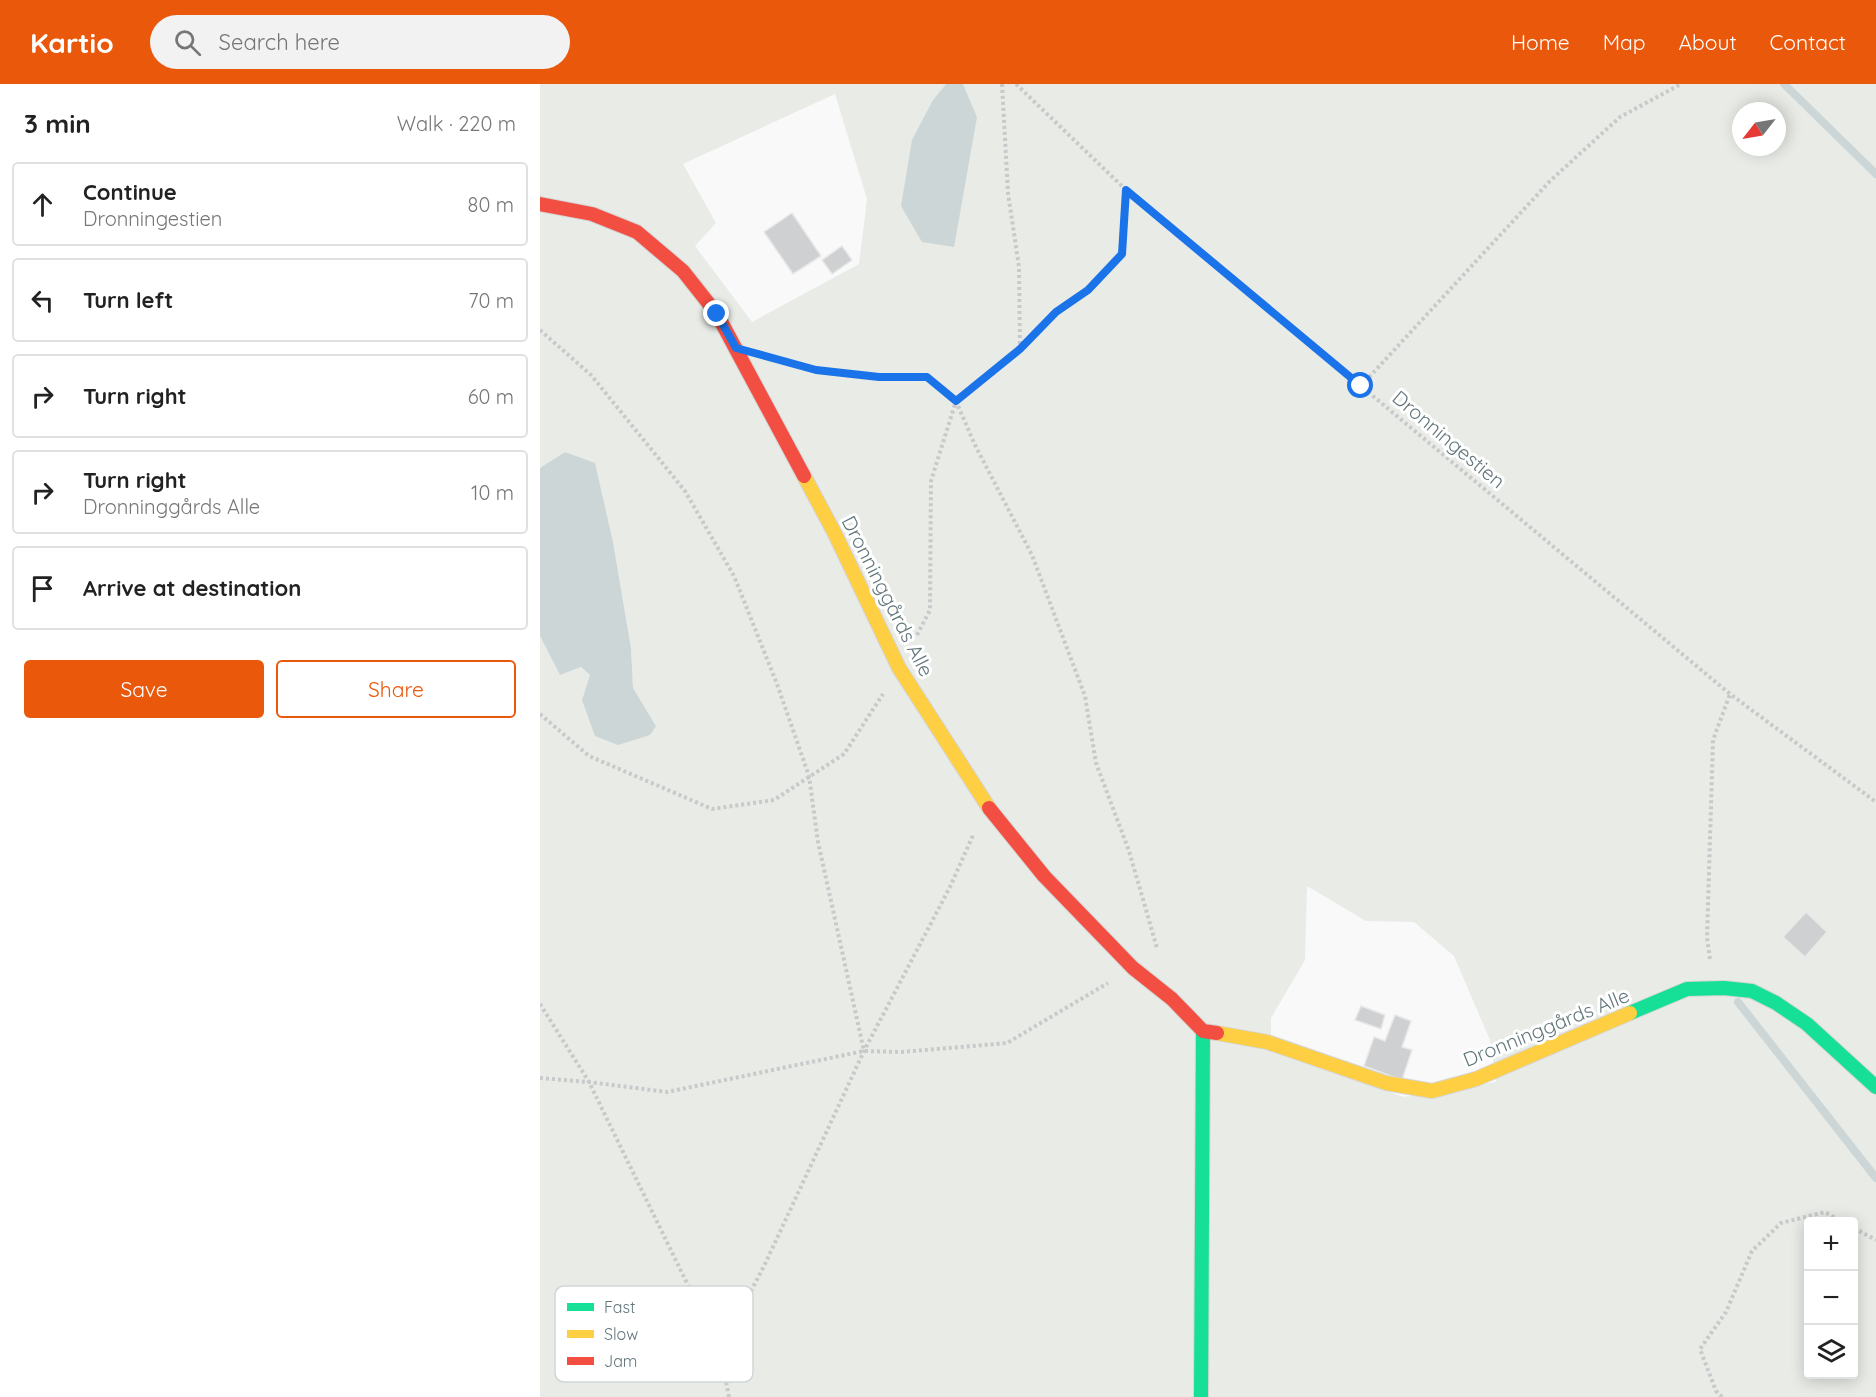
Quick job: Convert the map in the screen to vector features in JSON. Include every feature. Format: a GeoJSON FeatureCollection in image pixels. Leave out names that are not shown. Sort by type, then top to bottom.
{"type":"FeatureCollection","features":[{"type":"Feature","properties":{"kind":"street","name":"Dronninggårds Alle"},"geometry":{"type":"LineString","coordinates":[[540,204],[592,214],[637,232],[683,272],[717,314],[834,532],[899,668],[987,805],[1044,876],[1133,968],[1172,999],[1203,1031],[1267,1042],[1386,1083],[1432,1091],[1476,1079],[1687,989],[1714,986],[1759,993],[1796,1015],[1876,1087]]}},
{"type":"Feature","properties":{"kind":"street"},"geometry":{"type":"LineString","coordinates":[[1201,1397],[1203,1031]]}},
{"type":"Feature","properties":{"kind":"path"},"geometry":{"type":"LineString","coordinates":[[1002,84],[1008,193],[1019,267],[1020,349]]}},
{"type":"Feature","properties":{"kind":"path","name":"Dronningestien"},"geometry":{"type":"LineString","coordinates":[[1016,84],[1126,190],[1730,694],[1876,802]]}},
{"type":"Feature","properties":{"kind":"path"},"geometry":{"type":"LineString","coordinates":[[1361,386],[1550,181],[1620,117],[1681,84]]}},
{"type":"Feature","properties":{"kind":"path"},"geometry":{"type":"LineString","coordinates":[[915,639],[930,610],[931,481],[956,401],[1020,349],[1056,312],[1088,290],[1122,254],[1126,190]]}},
{"type":"Feature","properties":{"kind":"path"},"geometry":{"type":"LineString","coordinates":[[540,330],[591,375],[685,491],[734,576],[777,684],[809,776],[818,842],[864,1051]]}},
{"type":"Feature","properties":{"kind":"path"},"geometry":{"type":"LineString","coordinates":[[770,358],[816,370],[879,377],[927,377],[956,401],[975,445],[1032,555],[1064,638],[1084,696],[1096,764],[1129,851],[1159,954]]}},
{"type":"Feature","properties":{"kind":"path"},"geometry":{"type":"LineString","coordinates":[[540,714],[589,756],[712,809],[774,800],[844,754],[899,668]]}},
{"type":"Feature","properties":{"kind":"path"},"geometry":{"type":"LineString","coordinates":[[1714,986],[1707,938],[1713,740],[1730,694]]}},
{"type":"Feature","properties":{"kind":"path"},"geometry":{"type":"LineString","coordinates":[[753,1287],[864,1051],[950,887],[987,805]]}},
{"type":"Feature","properties":{"kind":"path"},"geometry":{"type":"LineString","coordinates":[[540,1078],[667,1092],[864,1051],[902,1052],[1007,1043],[1133,968]]}},
{"type":"Feature","properties":{"kind":"path"},"geometry":{"type":"LineString","coordinates":[[540,1005],[589,1082],[688,1286]]}},
{"type":"Feature","properties":{"kind":"path"},"geometry":{"type":"LineString","coordinates":[[1807,1217],[1825,1212],[1834,1217]]}},
{"type":"Feature","properties":{"kind":"path"},"geometry":{"type":"LineString","coordinates":[[1722,1397],[1716,1391],[1700,1349],[1726,1312],[1752,1251],[1781,1224],[1804,1218]]}},
{"type":"Feature","properties":{"kind":"path"},"geometry":{"type":"LineString","coordinates":[[1858,1230],[1876,1240]]}},
{"type":"Feature","properties":{"kind":"path"},"geometry":{"type":"LineString","coordinates":[[726,1382],[729,1397]]}},
{"type":"Feature","properties":{"kind":"shaded area"},"geometry":{"type":"Polygon","coordinates":[[[540,84],[946,84],[933,100],[977,117],[963,84],[1876,84],[1876,1397],[540,1397],[540,636],[560,675],[581,667],[590,675],[582,700],[656,726],[633,688],[631,648],[613,542],[595,464],[565,452],[540,468],[540,84]],[[835,94],[683,164],[716,223],[695,246],[752,322],[859,264],[867,199],[835,94]],[[1307,886],[1305,960],[1271,1018],[1271,1052],[1404,1097],[1496,1082],[1490,1040],[1454,956],[1414,922],[1366,921],[1307,886]]]}},
{"type":"Feature","properties":{"kind":"shaded area"},"geometry":{"type":"Polygon","coordinates":[[[946,84],[963,84],[977,117],[954,247],[922,242],[901,206],[912,140],[933,100],[946,84]]]}},
{"type":"Feature","properties":{"kind":"shaded area"},"geometry":{"type":"Polygon","coordinates":[[[565,452],[595,463],[613,542],[631,648],[633,688],[656,726],[650,735],[618,745],[595,736],[582,700],[590,675],[581,667],[560,675],[540,636],[540,468],[565,452]]]}},
{"type":"Feature","properties":{"kind":"building"},"geometry":{"type":"Polygon","coordinates":[[[792,213],[821,256],[793,274],[764,232],[792,213]]]}},
{"type":"Feature","properties":{"kind":"building"},"geometry":{"type":"Polygon","coordinates":[[[842,246],[852,260],[832,274],[822,260],[842,246]]]}},
{"type":"Feature","properties":{"kind":"building"},"geometry":{"type":"Polygon","coordinates":[[[1806,912],[1827,932],[1805,957],[1783,937],[1806,912]]]}},
{"type":"Feature","properties":{"kind":"building"},"geometry":{"type":"Polygon","coordinates":[[[1361,1006],[1385,1015],[1381,1029],[1355,1020],[1361,1006]]]}},
{"type":"Feature","properties":{"kind":"building"},"geometry":{"type":"Polygon","coordinates":[[[1395,1015],[1411,1021],[1402,1047],[1412,1050],[1402,1080],[1364,1066],[1374,1037],[1385,1041],[1395,1015]]]}},
{"type":"Feature","properties":{"kind":"waterway"},"geometry":{"type":"LineString","coordinates":[[1784,84],[1876,174]]}},
{"type":"Feature","properties":{"kind":"waterway"},"geometry":{"type":"LineString","coordinates":[[1738,1002],[1876,1178]]}},
{"type":"Feature","properties":{"kind":"traffic: fast"},"geometry":{"type":"LineString","coordinates":[[1630,1013],[1687,989],[1724,988],[1752,991],[1776,1003],[1807,1024],[1876,1087]]}},
{"type":"Feature","properties":{"kind":"traffic: fast"},"geometry":{"type":"LineString","coordinates":[[1201,1397],[1203,1031]]}},
{"type":"Feature","properties":{"kind":"traffic: slow"},"geometry":{"type":"LineString","coordinates":[[804,476],[834,532],[899,668],[989,808]]}},
{"type":"Feature","properties":{"kind":"traffic: slow"},"geometry":{"type":"LineString","coordinates":[[1217,1033],[1267,1042],[1386,1083],[1432,1091],[1476,1079],[1630,1013]]}},
{"type":"Feature","properties":{"kind":"traffic: jam"},"geometry":{"type":"LineString","coordinates":[[540,204],[592,214],[637,232],[683,271],[717,314],[804,476]]}},
{"type":"Feature","properties":{"kind":"traffic: jam"},"geometry":{"type":"LineString","coordinates":[[989,808],[1044,876],[1133,968],[1172,999],[1203,1031],[1217,1033]]}},
{"type":"Feature","properties":{"kind":"route"},"geometry":{"type":"LineString","coordinates":[[717,314],[736,348],[816,370],[879,377],[927,377],[956,401],[1020,349],[1056,312],[1088,290],[1122,254],[1126,190],[1361,386]]}}]}
